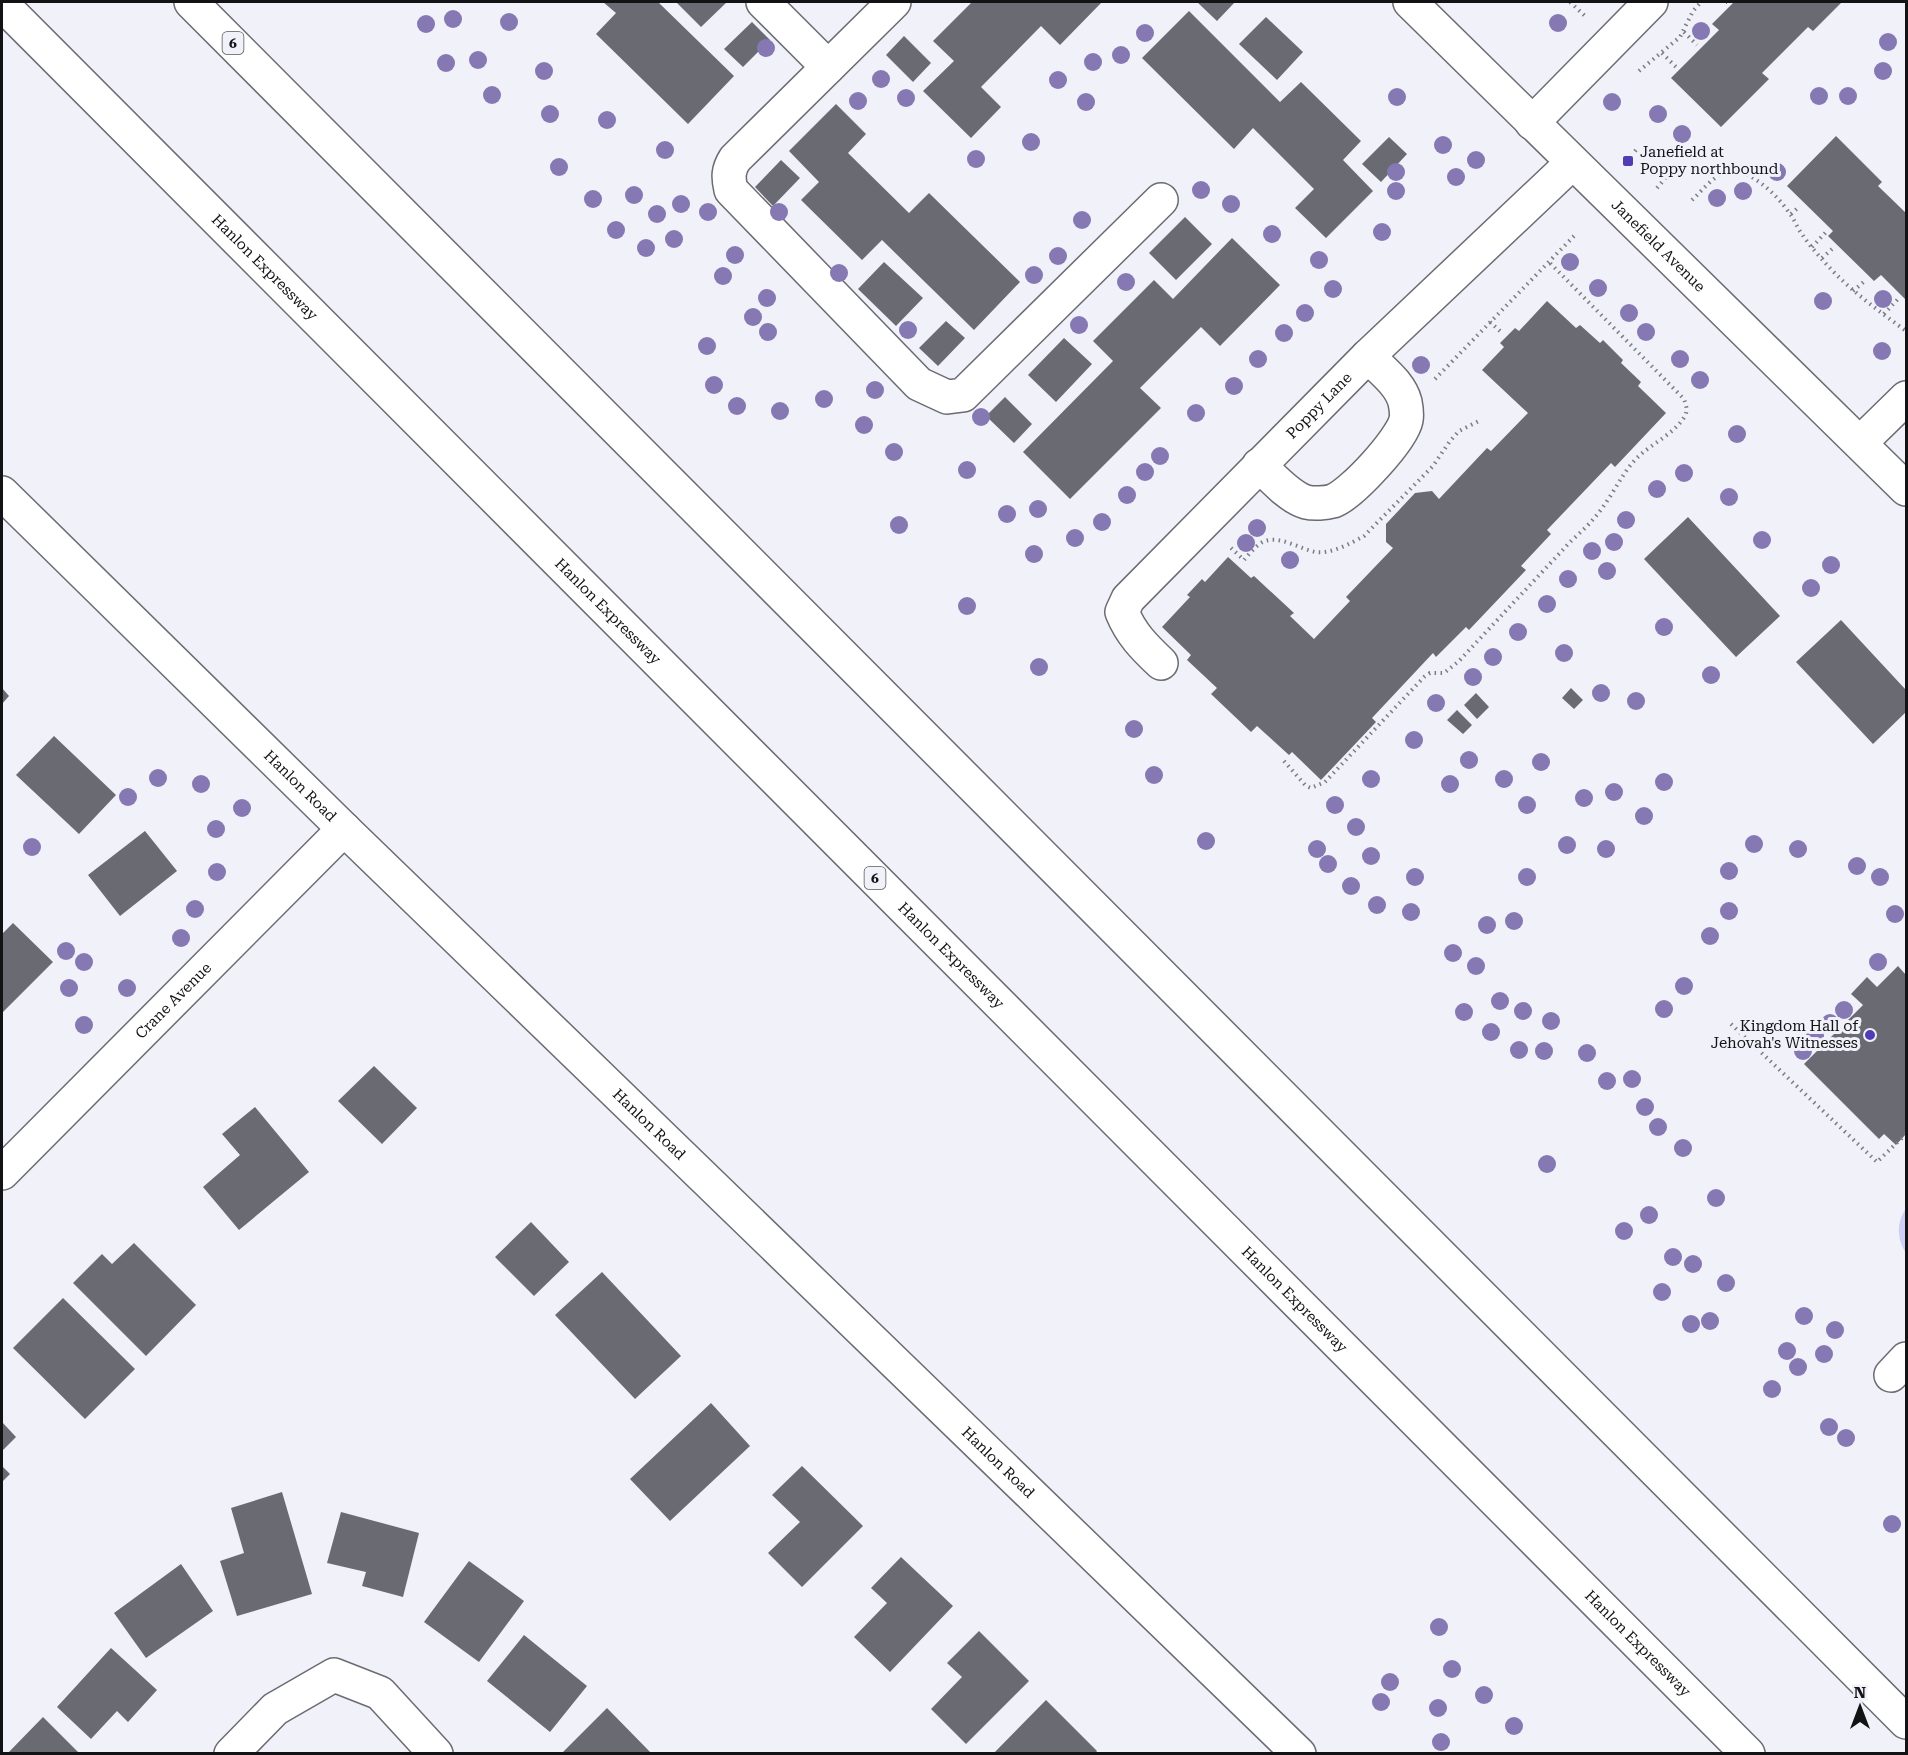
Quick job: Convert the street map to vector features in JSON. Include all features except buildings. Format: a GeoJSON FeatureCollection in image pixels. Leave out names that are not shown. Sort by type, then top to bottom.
{"type":"FeatureCollection","features":[{"type":"Feature","properties":{"kind":"main road","name":"6"},"geometry":{"type":"LineString","coordinates":[[191,2],[1906,1722]]}},
{"type":"Feature","properties":{"kind":"main road"},"geometry":{"type":"LineString","coordinates":[[763,2],[828,67]]}},
{"type":"Feature","properties":{"kind":"main road"},"geometry":{"type":"LineString","coordinates":[[894,2],[735,159],[728,178],[731,190],[919,384],[947,397],[963,395],[1161,200]]}},
{"type":"Feature","properties":{"kind":"main road","name":"Janefield Avenue"},"geometry":{"type":"LineString","coordinates":[[1410,2],[1572,163],[1861,442],[1906,489]]}},
{"type":"Feature","properties":{"kind":"main road"},"geometry":{"type":"LineString","coordinates":[[1532,123],[1651,2]]}},
{"type":"Feature","properties":{"kind":"main road","name":"Hanlon Expressway"},"geometry":{"type":"LineString","coordinates":[[2,4],[1748,1754]]}},
{"type":"Feature","properties":{"kind":"main road","name":"Poppy Lane"},"geometry":{"type":"LineString","coordinates":[[1161,663],[1134,637],[1122,612],[1128,599],[1368,356],[1572,163]]}},
{"type":"Feature","properties":{"kind":"main road"},"geometry":{"type":"LineString","coordinates":[[1259,465],[1293,495],[1305,502],[1333,501],[1347,493],[1392,446],[1406,420],[1405,402],[1399,387],[1368,356]]}},
{"type":"Feature","properties":{"kind":"main road"},"geometry":{"type":"LineString","coordinates":[[1861,442],[1906,398]]}},
{"type":"Feature","properties":{"kind":"main road","name":"Hanlon Road"},"geometry":{"type":"LineString","coordinates":[[2,493],[344,829],[1299,1754]]}},
{"type":"Feature","properties":{"kind":"main road","name":"Crane Avenue"},"geometry":{"type":"LineString","coordinates":[[2,1173],[344,829]]}},
{"type":"Feature","properties":{"kind":"main road"},"geometry":{"type":"LineString","coordinates":[[231,1754],[275,1709],[334,1675],[380,1693],[436,1754]]}},
{"type":"Feature","properties":{"kind":"path"},"geometry":{"type":"LineString","coordinates":[[1631,77],[1684,32],[1701,2]]}},
{"type":"Feature","properties":{"kind":"path"},"geometry":{"type":"LineString","coordinates":[[1684,32],[1697,45]]}},
{"type":"Feature","properties":{"kind":"path"},"geometry":{"type":"LineString","coordinates":[[1662,53],[1676,67]]}},
{"type":"Feature","properties":{"kind":"path"},"geometry":{"type":"LineString","coordinates":[[1628,161],[1638,147]]}},
{"type":"Feature","properties":{"kind":"path"},"geometry":{"type":"LineString","coordinates":[[1692,201],[1716,178],[1726,172],[1735,171],[1761,185],[1791,214],[1812,247],[1853,291],[1906,331]]}},
{"type":"Feature","properties":{"kind":"path"},"geometry":{"type":"LineString","coordinates":[[1657,188],[1667,176]]}},
{"type":"Feature","properties":{"kind":"path"},"geometry":{"type":"LineString","coordinates":[[1791,214],[1800,206]]}},
{"type":"Feature","properties":{"kind":"path"},"geometry":{"type":"LineString","coordinates":[[1812,247],[1827,231]]}},
{"type":"Feature","properties":{"kind":"path"},"geometry":{"type":"LineString","coordinates":[[1822,258],[1832,249]]}},
{"type":"Feature","properties":{"kind":"path"},"geometry":{"type":"LineString","coordinates":[[1284,761],[1306,786],[1311,788],[1325,782],[1424,676],[1430,673],[1444,673],[1459,661],[1572,540],[1587,527],[1637,458],[1684,417],[1687,411],[1684,399],[1549,262]]}},
{"type":"Feature","properties":{"kind":"path"},"geometry":{"type":"LineString","coordinates":[[1853,291],[1866,280]]}},
{"type":"Feature","properties":{"kind":"path"},"geometry":{"type":"LineString","coordinates":[[1883,314],[1898,299]]}},
{"type":"Feature","properties":{"kind":"path"},"geometry":{"type":"LineString","coordinates":[[1490,322],[1501,332]]}},
{"type":"Feature","properties":{"kind":"path"},"geometry":{"type":"LineString","coordinates":[[1731,1024],[1877,1162],[1906,1134]]}},
{"type":"Feature","properties":{"kind":"shaded area"},"geometry":{"type":"Polygon","coordinates":[[[1906,1209],[1906,1253],[1901,1242],[1899,1225],[1906,1209]]]}},
{"type":"Feature","properties":{"kind":"place","name":"Janefield at Poppy northbound"},"geometry":{"type":"Point","coordinates":[1628,161]}},
{"type":"Feature","properties":{"kind":"place","name":"Kingdom Hall of Jehovah's Witnesses"},"geometry":{"type":"Point","coordinates":[1870,1035]}}]}
